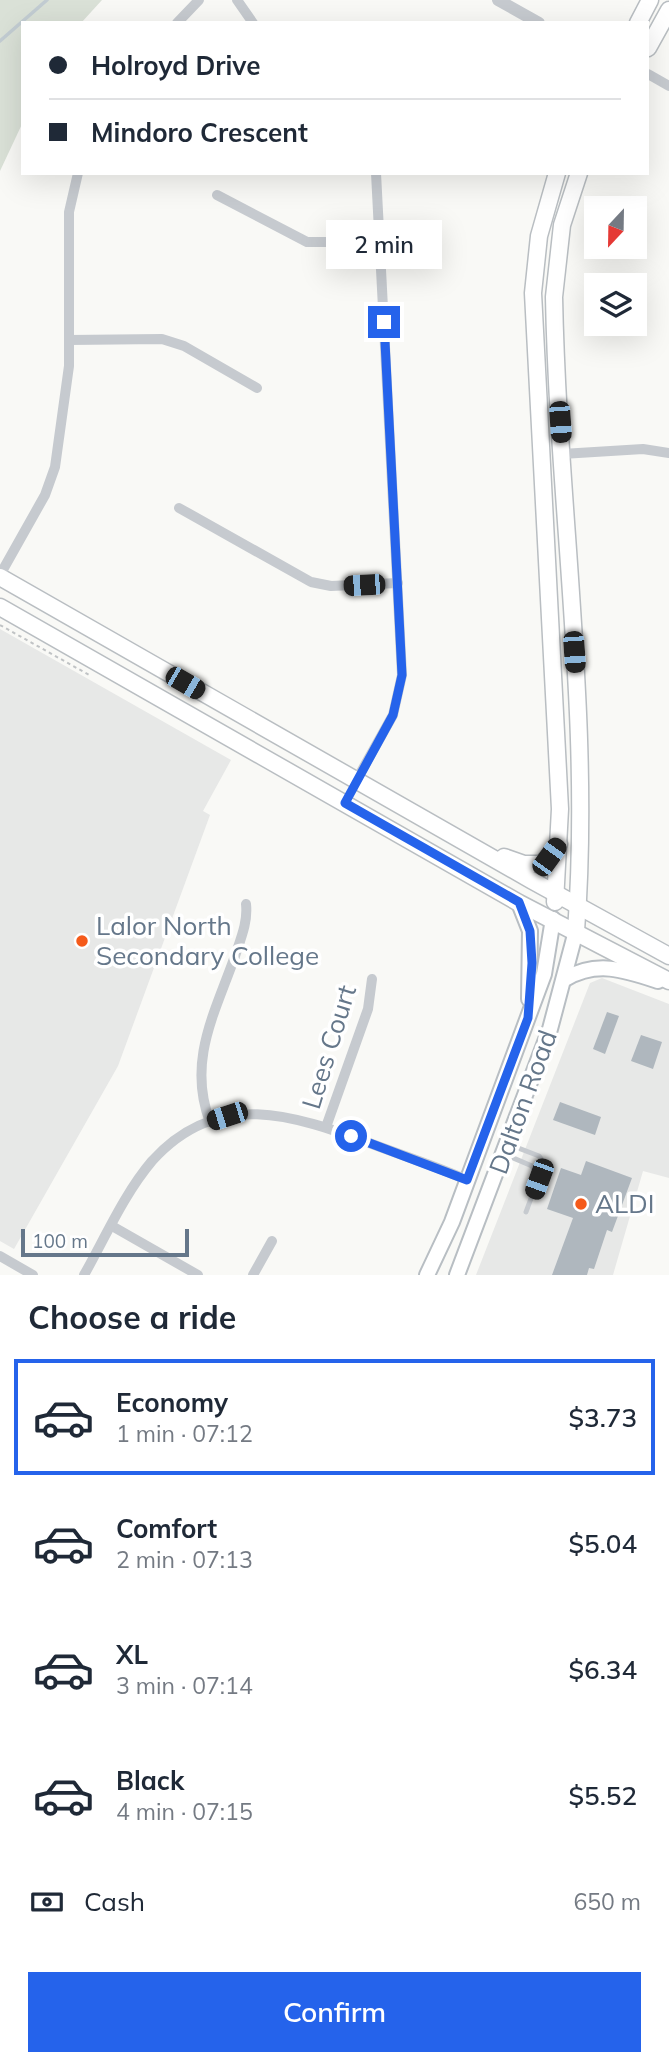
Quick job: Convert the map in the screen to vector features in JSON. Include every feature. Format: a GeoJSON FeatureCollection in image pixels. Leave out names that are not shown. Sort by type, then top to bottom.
{"type":"FeatureCollection","features":[{"type":"Feature","properties":{"kind":"main road"},"geometry":{"type":"LineString","coordinates":[[639,21],[650,0]]}},
{"type":"Feature","properties":{"kind":"main road"},"geometry":{"type":"LineString","coordinates":[[649,46],[669,10]]}},
{"type":"Feature","properties":{"kind":"main road","name":"Dalton Road"},"geometry":{"type":"LineString","coordinates":[[427,1275],[467,1180],[544,974],[553,919],[559,844],[557,745],[534,269],[541,225],[556,175]]}},
{"type":"Feature","properties":{"kind":"main road","name":"Dalton Road"},"geometry":{"type":"LineString","coordinates":[[457,1275],[506,1149],[565,979],[576,931],[579,740],[562,454],[555,270],[562,225],[578,175]]}},
{"type":"Feature","properties":{"kind":"main road"},"geometry":{"type":"LineString","coordinates":[[541,456],[562,454]]}},
{"type":"Feature","properties":{"kind":"main road"},"geometry":{"type":"LineString","coordinates":[[0,576],[555,894],[669,956]]}},
{"type":"Feature","properties":{"kind":"main road"},"geometry":{"type":"LineString","coordinates":[[0,607],[519,902],[669,983]]}},
{"type":"Feature","properties":{"kind":"main road"},"geometry":{"type":"LineString","coordinates":[[345,803],[356,780]]}},
{"type":"Feature","properties":{"kind":"main road"},"geometry":{"type":"LineString","coordinates":[[475,847],[535,865],[549,857],[559,844]]}},
{"type":"Feature","properties":{"kind":"main road"},"geometry":{"type":"LineString","coordinates":[[519,902],[530,931],[532,963],[528,1018]]}},
{"type":"Feature","properties":{"kind":"main road"},"geometry":{"type":"LineString","coordinates":[[565,979],[589,968],[603,967],[669,983]]}},
{"type":"Feature","properties":{"kind":"main road"},"geometry":{"type":"LineString","coordinates":[[467,1180],[491,1190]]}},
{"type":"Feature","properties":{"kind":"street"},"geometry":{"type":"LineString","coordinates":[[179,21],[199,0]]}},
{"type":"Feature","properties":{"kind":"street"},"geometry":{"type":"LineString","coordinates":[[237,0],[252,21]]}},
{"type":"Feature","properties":{"kind":"street"},"geometry":{"type":"LineString","coordinates":[[498,0],[536,21]]}},
{"type":"Feature","properties":{"kind":"street"},"geometry":{"type":"LineString","coordinates":[[649,75],[669,86]]}},
{"type":"Feature","properties":{"kind":"street"},"geometry":{"type":"LineString","coordinates":[[0,576],[50,483],[67,378],[69,212],[78,175]]}},
{"type":"Feature","properties":{"kind":"street"},"geometry":{"type":"LineString","coordinates":[[356,780],[385,730],[400,691],[402,659],[376,175]]}},
{"type":"Feature","properties":{"kind":"street"},"geometry":{"type":"LineString","coordinates":[[217,195],[307,242],[380,242]]}},
{"type":"Feature","properties":{"kind":"street"},"geometry":{"type":"LineString","coordinates":[[69,340],[162,339],[184,346],[257,388]]}},
{"type":"Feature","properties":{"kind":"street"},"geometry":{"type":"LineString","coordinates":[[562,454],[643,449],[669,453]]}},
{"type":"Feature","properties":{"kind":"street"},"geometry":{"type":"LineString","coordinates":[[179,508],[312,582],[331,586],[398,583]]}},
{"type":"Feature","properties":{"kind":"street"},"geometry":{"type":"LineString","coordinates":[[209,1122],[202,1097],[199,1065],[205,1039],[243,934],[246,904]]}},
{"type":"Feature","properties":{"kind":"street","name":"Lees Court"},"geometry":{"type":"LineString","coordinates":[[326,1127],[368,1009],[372,979]]}},
{"type":"Feature","properties":{"kind":"street"},"geometry":{"type":"LineString","coordinates":[[84,1275],[141,1174],[154,1159],[186,1133],[209,1122],[247,1113],[265,1112],[326,1127],[467,1180]]}},
{"type":"Feature","properties":{"kind":"street"},"geometry":{"type":"LineString","coordinates":[[112,1226],[198,1275]]}},
{"type":"Feature","properties":{"kind":"street"},"geometry":{"type":"LineString","coordinates":[[253,1275],[272,1241]]}},
{"type":"Feature","properties":{"kind":"street"},"geometry":{"type":"LineString","coordinates":[[0,1256],[33,1275]]}},
{"type":"Feature","properties":{"kind":"lane"},"geometry":{"type":"LineString","coordinates":[[506,1149],[542,1159],[544,1167],[527,1212]]}},
{"type":"Feature","properties":{"kind":"lane"},"geometry":{"type":"LineString","coordinates":[[506,1149],[532,1166],[539,1179]]}},
{"type":"Feature","properties":{"kind":"path"},"geometry":{"type":"LineString","coordinates":[[0,625],[88,676]]}},
{"type":"Feature","properties":{"kind":"shaded area"},"geometry":{"type":"Polygon","coordinates":[[[0,0],[102,0],[83,21],[21,21],[21,126],[0,171],[0,0]]]}},
{"type":"Feature","properties":{"kind":"shaded area","name":"Lalor North Secondary College"},"geometry":{"type":"Polygon","coordinates":[[[0,629],[231,760],[203,811],[210,815],[118,1066],[14,1249],[0,1241],[0,629]]]}},
{"type":"Feature","properties":{"kind":"shaded area"},"geometry":{"type":"Polygon","coordinates":[[[602,978],[669,1004],[669,1178],[643,1171],[613,1275],[476,1275],[590,983],[602,978]]]}},
{"type":"Feature","properties":{"kind":"building"},"geometry":{"type":"Polygon","coordinates":[[[607,1012],[619,1016],[605,1054],[593,1049],[607,1012]]]}},
{"type":"Feature","properties":{"kind":"building"},"geometry":{"type":"Polygon","coordinates":[[[641,1035],[662,1042],[653,1069],[631,1061],[641,1035]]]}},
{"type":"Feature","properties":{"kind":"building"},"geometry":{"type":"Polygon","coordinates":[[[560,1102],[601,1117],[595,1135],[553,1120],[560,1102]]]}},
{"type":"Feature","properties":{"kind":"building"},"geometry":{"type":"Polygon","coordinates":[[[586,1161],[632,1178],[612,1232],[607,1230],[594,1269],[589,1268],[587,1275],[552,1275],[573,1218],[547,1209],[561,1168],[581,1175],[586,1161]]]}},
{"type":"Feature","properties":{"kind":"waterway"},"geometry":{"type":"LineString","coordinates":[[23,21],[47,0]]}},
{"type":"Feature","properties":{"kind":"waterway"},"geometry":{"type":"LineString","coordinates":[[0,41],[21,23]]}},
{"type":"Feature","properties":{"kind":"place","name":"Lalor North Secondary College"},"geometry":{"type":"Point","coordinates":[82,941]}},
{"type":"Feature","properties":{"kind":"place","name":"ALDI"},"geometry":{"type":"Point","coordinates":[581,1204]}},
{"type":"Feature","properties":{"kind":"route"},"geometry":{"type":"LineString","coordinates":[[351,1136],[467,1180],[528,1018],[532,963],[530,931],[519,902],[345,803],[393,715],[402,675],[384,322]]}}]}
